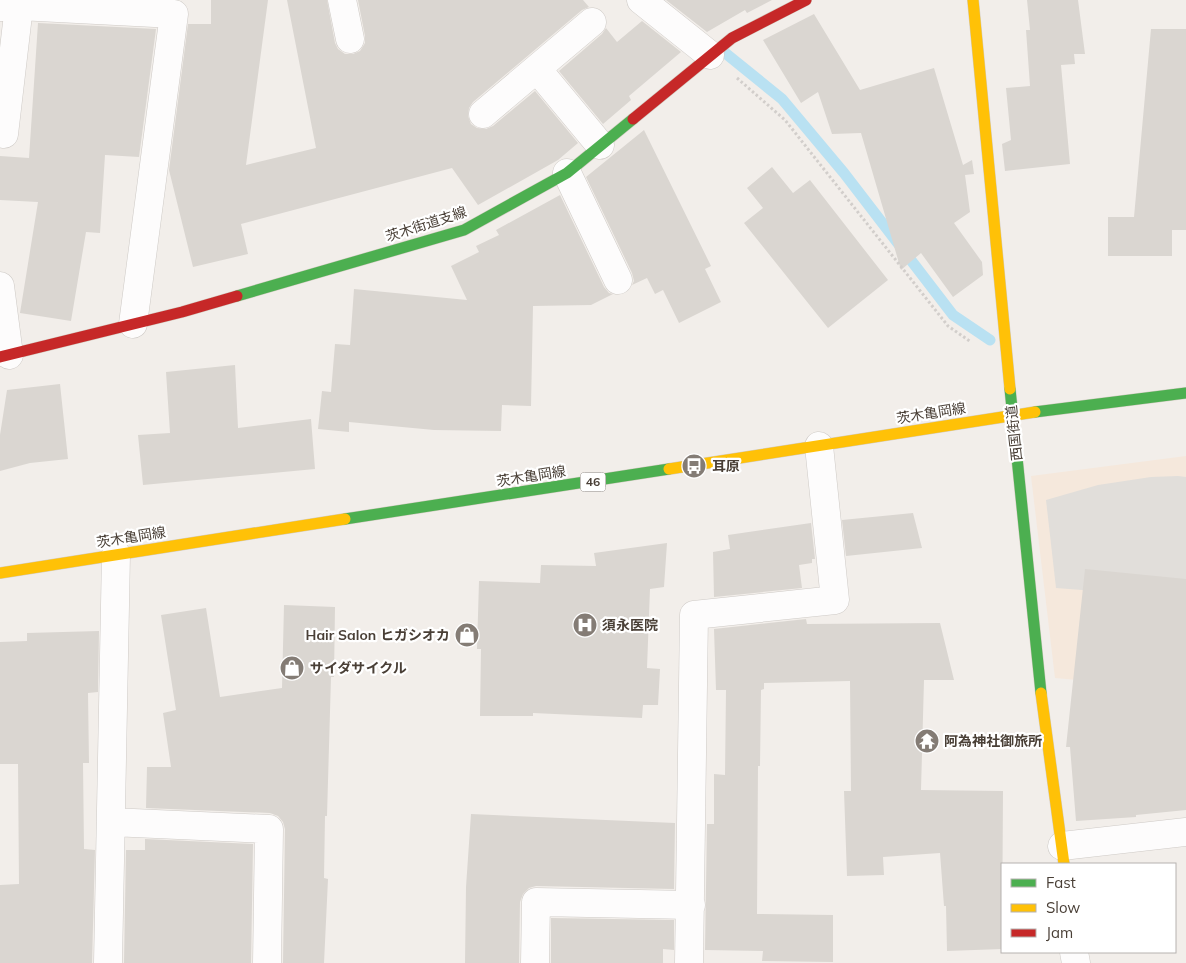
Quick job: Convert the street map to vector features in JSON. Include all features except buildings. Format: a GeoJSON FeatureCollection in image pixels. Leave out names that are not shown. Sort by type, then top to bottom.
{"type":"FeatureCollection","features":[{"type":"Feature","properties":{"kind":"street"},"geometry":{"type":"LineString","coordinates":[[342,0],[350,39]]}},
{"type":"Feature","properties":{"kind":"street"},"geometry":{"type":"LineString","coordinates":[[641,0],[710,55]]}},
{"type":"Feature","properties":{"kind":"street","name":"茨木街道支線"},"geometry":{"type":"LineString","coordinates":[[5,356],[182,312],[464,230],[567,173],[732,38],[806,0]]}},
{"type":"Feature","properties":{"kind":"street","name":"西国街道"},"geometry":{"type":"LineString","coordinates":[[973,0],[1012,415],[1042,705],[1063,855]]}},
{"type":"Feature","properties":{"kind":"street"},"geometry":{"type":"LineString","coordinates":[[4,134],[10,7],[177,7],[134,324]]}},
{"type":"Feature","properties":{"kind":"street"},"geometry":{"type":"LineString","coordinates":[[483,114],[592,22]]}},
{"type":"Feature","properties":{"kind":"street"},"geometry":{"type":"LineString","coordinates":[[537,70],[600,145]]}},
{"type":"Feature","properties":{"kind":"street"},"geometry":{"type":"LineString","coordinates":[[567,173],[618,280]]}},
{"type":"Feature","properties":{"kind":"street"},"geometry":{"type":"LineString","coordinates":[[0,286],[5,356]]}},
{"type":"Feature","properties":{"kind":"street","name":"茨木亀岡線"},"geometry":{"type":"LineString","coordinates":[[0,573],[1012,415],[1186,393]]}},
{"type":"Feature","properties":{"kind":"street"},"geometry":{"type":"LineString","coordinates":[[689,963],[694,615],[835,600],[819,446]]}},
{"type":"Feature","properties":{"kind":"street"},"geometry":{"type":"LineString","coordinates":[[108,963],[116,554]]}},
{"type":"Feature","properties":{"kind":"street"},"geometry":{"type":"LineString","coordinates":[[111,822],[269,829],[267,963]]}},
{"type":"Feature","properties":{"kind":"street"},"geometry":{"type":"LineString","coordinates":[[1063,855],[1186,832]]}},
{"type":"Feature","properties":{"kind":"street"},"geometry":{"type":"LineString","coordinates":[[535,963],[536,902],[691,905]]}},
{"type":"Feature","properties":{"kind":"path"},"geometry":{"type":"LineString","coordinates":[[710,55],[785,120],[948,326],[1008,368]]}},
{"type":"Feature","properties":{"kind":"shaded area"},"geometry":{"type":"Polygon","coordinates":[[[1186,456],[1186,690],[1055,678],[1031,476],[1186,456]]]}},
{"type":"Feature","properties":{"kind":"shaded area"},"geometry":{"type":"Polygon","coordinates":[[[1151,477],[1186,477],[1186,598],[1056,588],[1046,500],[1098,485],[1151,477]]]}},
{"type":"Feature","properties":{"kind":"waterway"},"geometry":{"type":"LineString","coordinates":[[719,48],[782,99],[844,173],[953,315],[990,340]]}},
{"type":"Feature","properties":{"kind":"traffic: fast"},"geometry":{"type":"LineString","coordinates":[[237,296],[464,230],[567,173],[633,119]]}},
{"type":"Feature","properties":{"kind":"traffic: fast"},"geometry":{"type":"LineString","coordinates":[[1010,389],[1041,693]]}},
{"type":"Feature","properties":{"kind":"traffic: fast"},"geometry":{"type":"LineString","coordinates":[[1035,412],[1186,393]]}},
{"type":"Feature","properties":{"kind":"traffic: fast"},"geometry":{"type":"LineString","coordinates":[[345,519],[669,469]]}},
{"type":"Feature","properties":{"kind":"traffic: slow"},"geometry":{"type":"LineString","coordinates":[[973,0],[1010,389]]}},
{"type":"Feature","properties":{"kind":"traffic: slow"},"geometry":{"type":"LineString","coordinates":[[669,469],[1035,412]]}},
{"type":"Feature","properties":{"kind":"traffic: slow"},"geometry":{"type":"LineString","coordinates":[[0,573],[345,519]]}},
{"type":"Feature","properties":{"kind":"traffic: slow"},"geometry":{"type":"LineString","coordinates":[[1041,693],[1064,863]]}},
{"type":"Feature","properties":{"kind":"traffic: jam"},"geometry":{"type":"LineString","coordinates":[[633,119],[732,38],[806,0]]}},
{"type":"Feature","properties":{"kind":"traffic: jam"},"geometry":{"type":"LineString","coordinates":[[0,357],[182,312],[237,296]]}},
{"type":"Feature","properties":{"kind":"place","name":"耳原"},"geometry":{"type":"Point","coordinates":[694,466]}},
{"type":"Feature","properties":{"kind":"place","name":"須永医院"},"geometry":{"type":"Point","coordinates":[585,625]}},
{"type":"Feature","properties":{"kind":"place","name":"Hair Salon ヒガシオカ"},"geometry":{"type":"Point","coordinates":[467,635]}},
{"type":"Feature","properties":{"kind":"place","name":"サイダサイクル"},"geometry":{"type":"Point","coordinates":[292,668]}},
{"type":"Feature","properties":{"kind":"place","name":"阿為神社御旅所"},"geometry":{"type":"Point","coordinates":[927,741]}}]}
